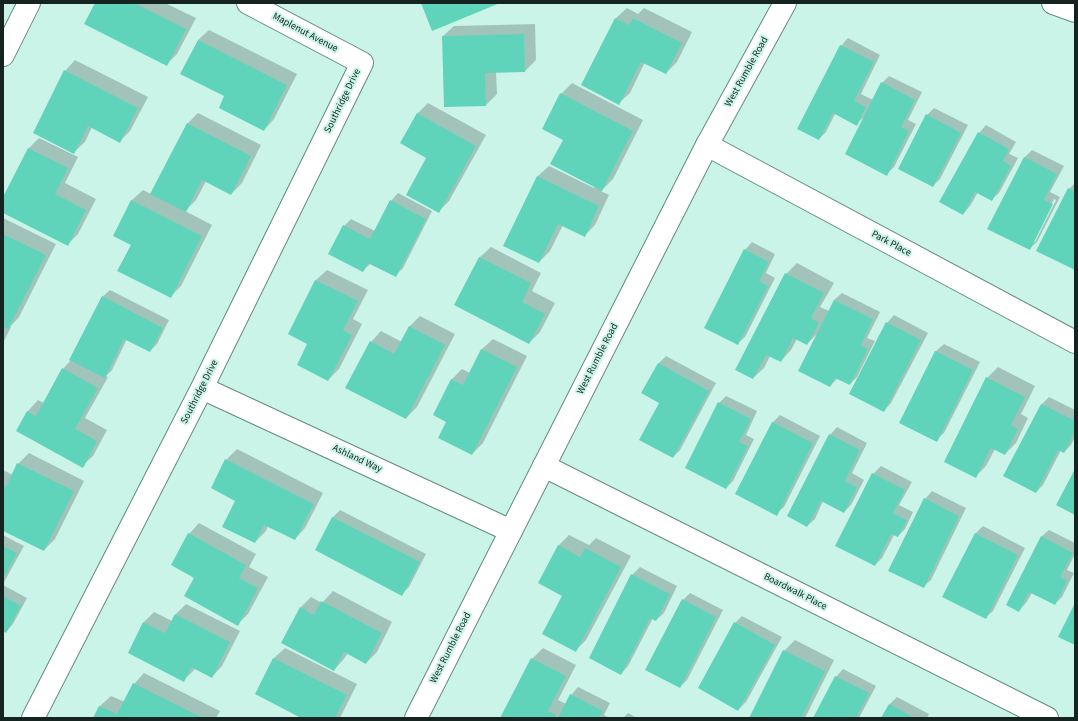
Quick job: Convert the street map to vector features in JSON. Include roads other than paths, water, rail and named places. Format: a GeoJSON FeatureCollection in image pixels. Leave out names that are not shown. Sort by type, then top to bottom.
{"type":"FeatureCollection","features":[{"type":"Feature","properties":{"kind":"street"},"geometry":{"type":"LineString","coordinates":[[3,55],[30,3]]}},
{"type":"Feature","properties":{"kind":"street","name":"Maplenut Avenue"},"geometry":{"type":"LineString","coordinates":[[248,3],[362,63]]}},
{"type":"Feature","properties":{"kind":"street","name":"West Rumble Road"},"geometry":{"type":"LineString","coordinates":[[416,718],[707,145],[785,3]]}},
{"type":"Feature","properties":{"kind":"street"},"geometry":{"type":"LineString","coordinates":[[1053,3],[1075,11]]}},
{"type":"Feature","properties":{"kind":"street","name":"Southridge Drive"},"geometry":{"type":"LineString","coordinates":[[33,718],[202,388],[362,63]]}},
{"type":"Feature","properties":{"kind":"street","name":"Park Place"},"geometry":{"type":"LineString","coordinates":[[707,145],[1075,342]]}},
{"type":"Feature","properties":{"kind":"street","name":"Ashland Way"},"geometry":{"type":"LineString","coordinates":[[202,388],[511,531]]}},
{"type":"Feature","properties":{"kind":"street","name":"Boardwalk Place"},"geometry":{"type":"LineString","coordinates":[[544,466],[1047,718]]}}]}
